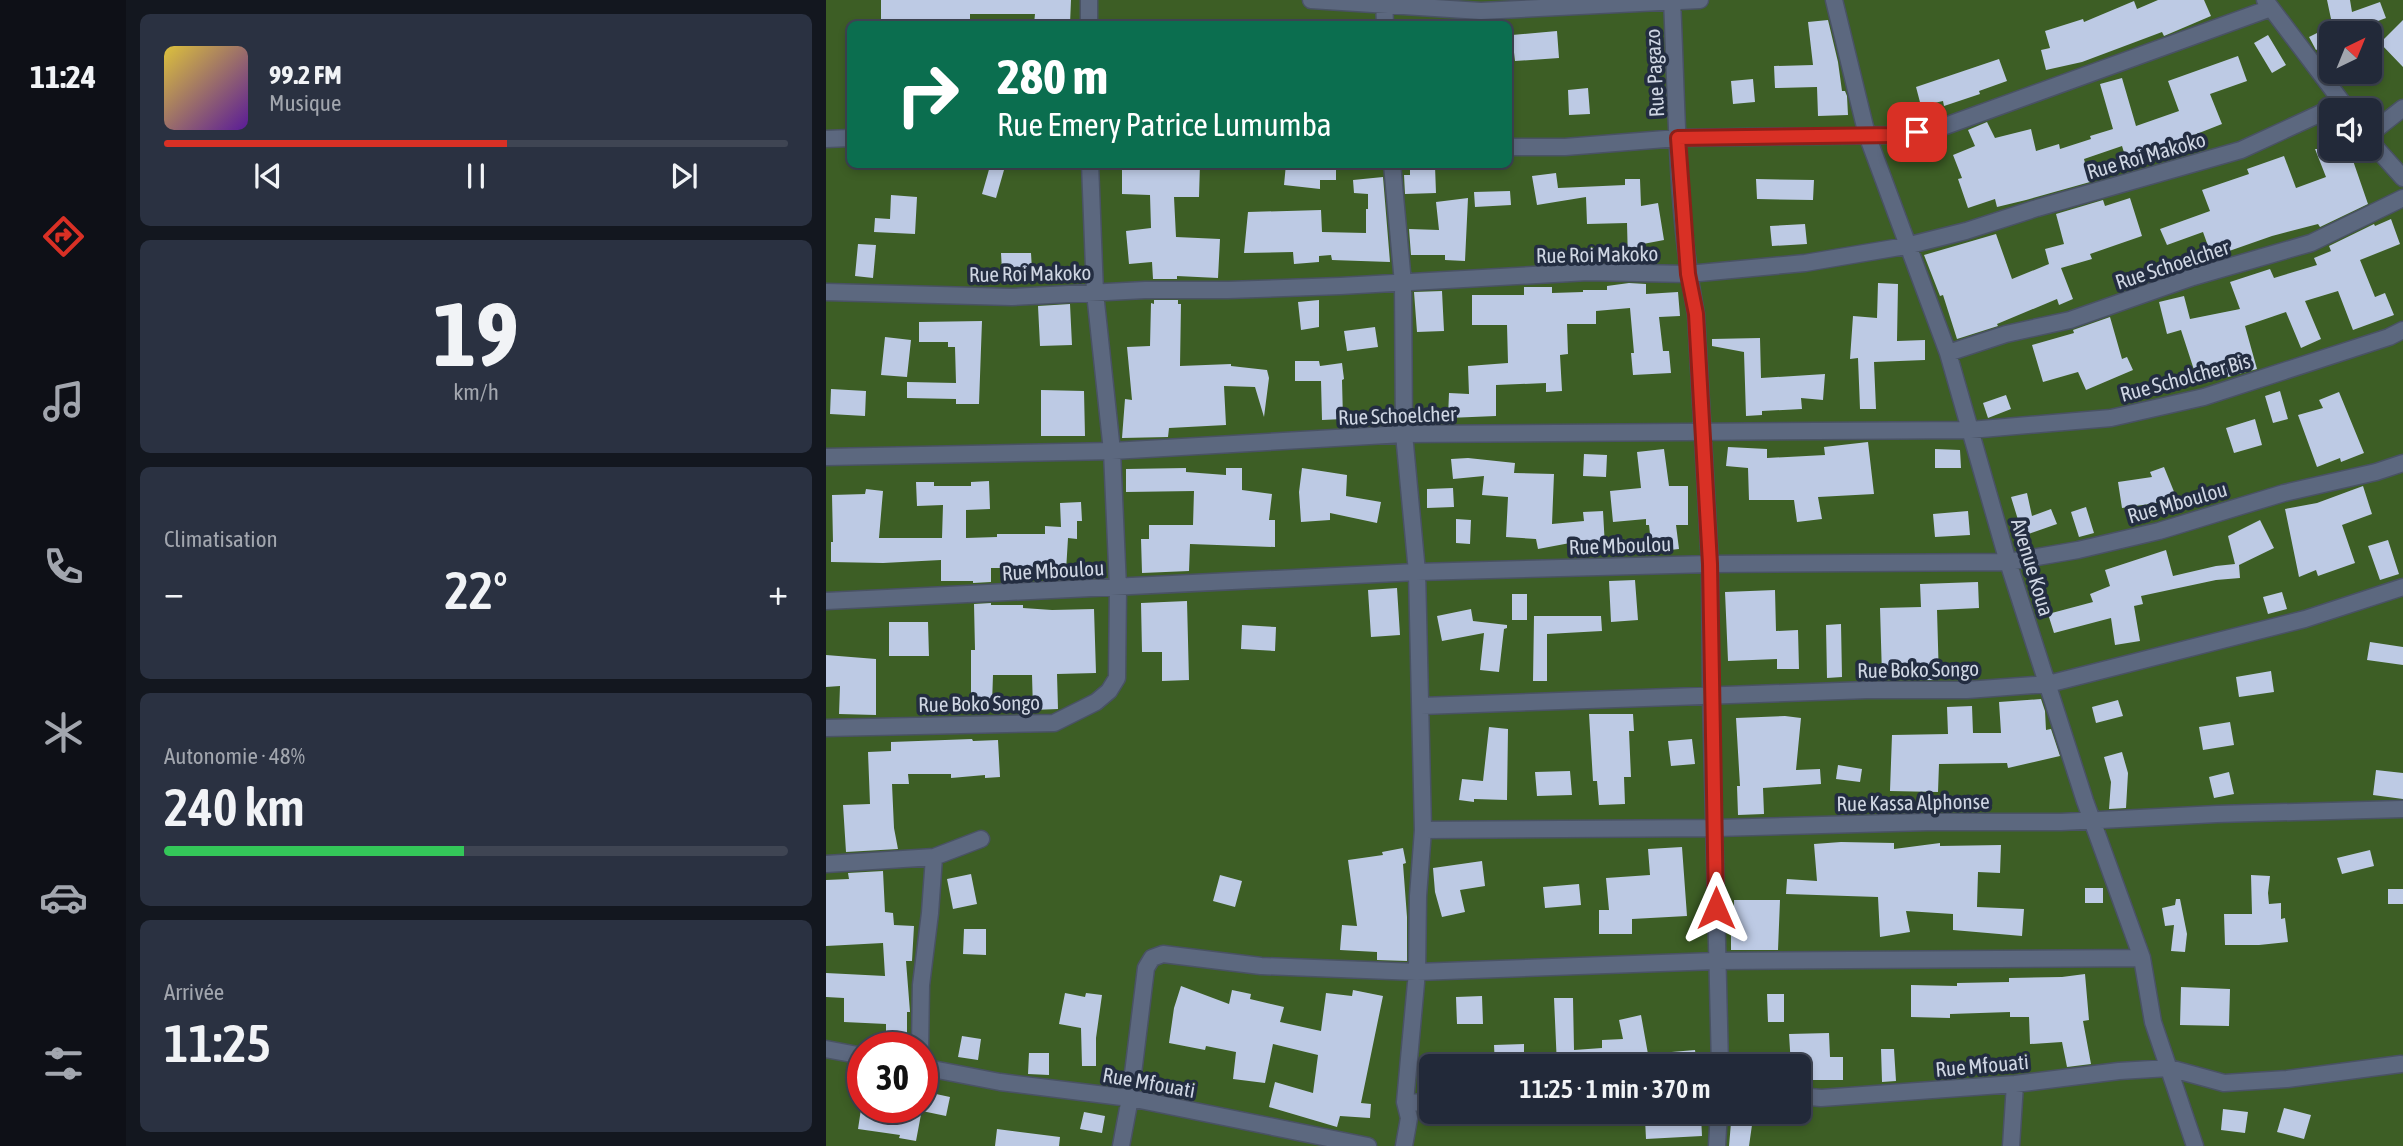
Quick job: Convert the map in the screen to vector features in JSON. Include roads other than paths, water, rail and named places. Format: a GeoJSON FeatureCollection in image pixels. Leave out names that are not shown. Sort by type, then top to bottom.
{"type":"FeatureCollection","features":[{"type":"Feature","properties":{"kind":"street"},"geometry":{"type":"LineString","coordinates":[[1089,0],[1089,21]]}},
{"type":"Feature","properties":{"kind":"street"},"geometry":{"type":"LineString","coordinates":[[1311,0],[1481,11],[1700,0]]}},
{"type":"Feature","properties":{"kind":"street","name":"Avenue Koua"},"geometry":{"type":"LineString","coordinates":[[1834,0],[1867,135],[1906,246],[1948,353],[2008,562],[2085,801],[2143,958],[2154,1022],[2195,1146]]}},
{"type":"Feature","properties":{"kind":"street","name":"Rue Pagazo"},"geometry":{"type":"LineString","coordinates":[[1672,1],[1678,138],[1688,274],[1696,314],[1710,564],[1720,1054]]}},
{"type":"Feature","properties":{"kind":"street"},"geometry":{"type":"LineString","coordinates":[[1384,3],[1385,21]]}},
{"type":"Feature","properties":{"kind":"street"},"geometry":{"type":"LineString","coordinates":[[1512,147],[1565,147],[1678,138],[1896,135],[1937,129],[2268,4],[2340,98]]}},
{"type":"Feature","properties":{"kind":"street"},"geometry":{"type":"LineString","coordinates":[[2382,125],[2403,108]]}},
{"type":"Feature","properties":{"kind":"street","name":"Rue Roi Makoko"},"geometry":{"type":"LineString","coordinates":[[826,292],[1012,297],[1403,283],[1588,272],[1688,274],[1805,263],[1906,246],[1966,231],[2241,150],[2319,117]]}},
{"type":"Feature","properties":{"kind":"street"},"geometry":{"type":"LineString","coordinates":[[826,139],[847,138]]}},
{"type":"Feature","properties":{"kind":"street"},"geometry":{"type":"LineString","coordinates":[[2382,154],[2403,178]]}},
{"type":"Feature","properties":{"kind":"street"},"geometry":{"type":"LineString","coordinates":[[1090,168],[1095,293],[1112,451],[1118,588]]}},
{"type":"Feature","properties":{"kind":"street"},"geometry":{"type":"LineString","coordinates":[[1392,168],[1403,283],[1404,434],[1417,572],[1423,830],[1418,896],[1417,972],[1405,1102],[1409,1118],[1404,1145]]}},
{"type":"Feature","properties":{"kind":"street","name":"Rue Schoelcher"},"geometry":{"type":"LineString","coordinates":[[1948,353],[2006,334],[2070,320],[2193,277],[2311,243],[2403,198]]}},
{"type":"Feature","properties":{"kind":"street","name":"Rue Scholcher Bis"},"geometry":{"type":"LineString","coordinates":[[1970,430],[2111,418],[2204,397],[2323,360],[2403,330]]}},
{"type":"Feature","properties":{"kind":"street","name":"Rue Schoelcher"},"geometry":{"type":"LineString","coordinates":[[826,457],[1112,451],[1404,434],[1970,430]]}},
{"type":"Feature","properties":{"kind":"street","name":"Rue Mboulou"},"geometry":{"type":"LineString","coordinates":[[826,601],[1417,572],[1710,564],[2008,562],[2078,550],[2159,531],[2284,493],[2376,472],[2403,463]]}},
{"type":"Feature","properties":{"kind":"street","name":"Rue Boko Songo"},"geometry":{"type":"LineString","coordinates":[[1421,706],[1867,690],[1967,690],[2048,684],[2305,618],[2403,587]]}},
{"type":"Feature","properties":{"kind":"street","name":"Rue Boko Songo"},"geometry":{"type":"LineString","coordinates":[[826,728],[1054,723],[1096,702],[1117,678],[1118,588]]}},
{"type":"Feature","properties":{"kind":"street","name":"Rue Kassa Alphonse"},"geometry":{"type":"LineString","coordinates":[[1423,830],[2094,821],[2217,814],[2403,809]]}},
{"type":"Feature","properties":{"kind":"street"},"geometry":{"type":"LineString","coordinates":[[826,864],[934,857],[981,839]]}},
{"type":"Feature","properties":{"kind":"street"},"geometry":{"type":"LineString","coordinates":[[920,1032],[921,985],[934,857]]}},
{"type":"Feature","properties":{"kind":"street"},"geometry":{"type":"LineString","coordinates":[[1121,1146],[1130,1098],[1146,968],[1152,958],[1163,954],[1261,966],[1417,972],[1716,961],[2143,958]]}},
{"type":"Feature","properties":{"kind":"street"},"geometry":{"type":"LineString","coordinates":[[826,1049],[847,1053]]}},
{"type":"Feature","properties":{"kind":"street","name":"Rue Mfouati"},"geometry":{"type":"LineString","coordinates":[[1811,1097],[2015,1084],[2119,1071],[2169,1068],[2224,1083],[2287,1079],[2401,1063]]}},
{"type":"Feature","properties":{"kind":"street","name":"Rue Mfouati"},"geometry":{"type":"LineString","coordinates":[[938,1070],[1000,1082],[1130,1098],[1368,1146]]}},
{"type":"Feature","properties":{"kind":"street"},"geometry":{"type":"LineString","coordinates":[[2011,1146],[2015,1084]]}},
{"type":"Feature","properties":{"kind":"street"},"geometry":{"type":"LineString","coordinates":[[1405,1102],[1419,1103]]}},
{"type":"Feature","properties":{"kind":"street"},"geometry":{"type":"LineString","coordinates":[[1717,1146],[1718,1124]]}}]}
